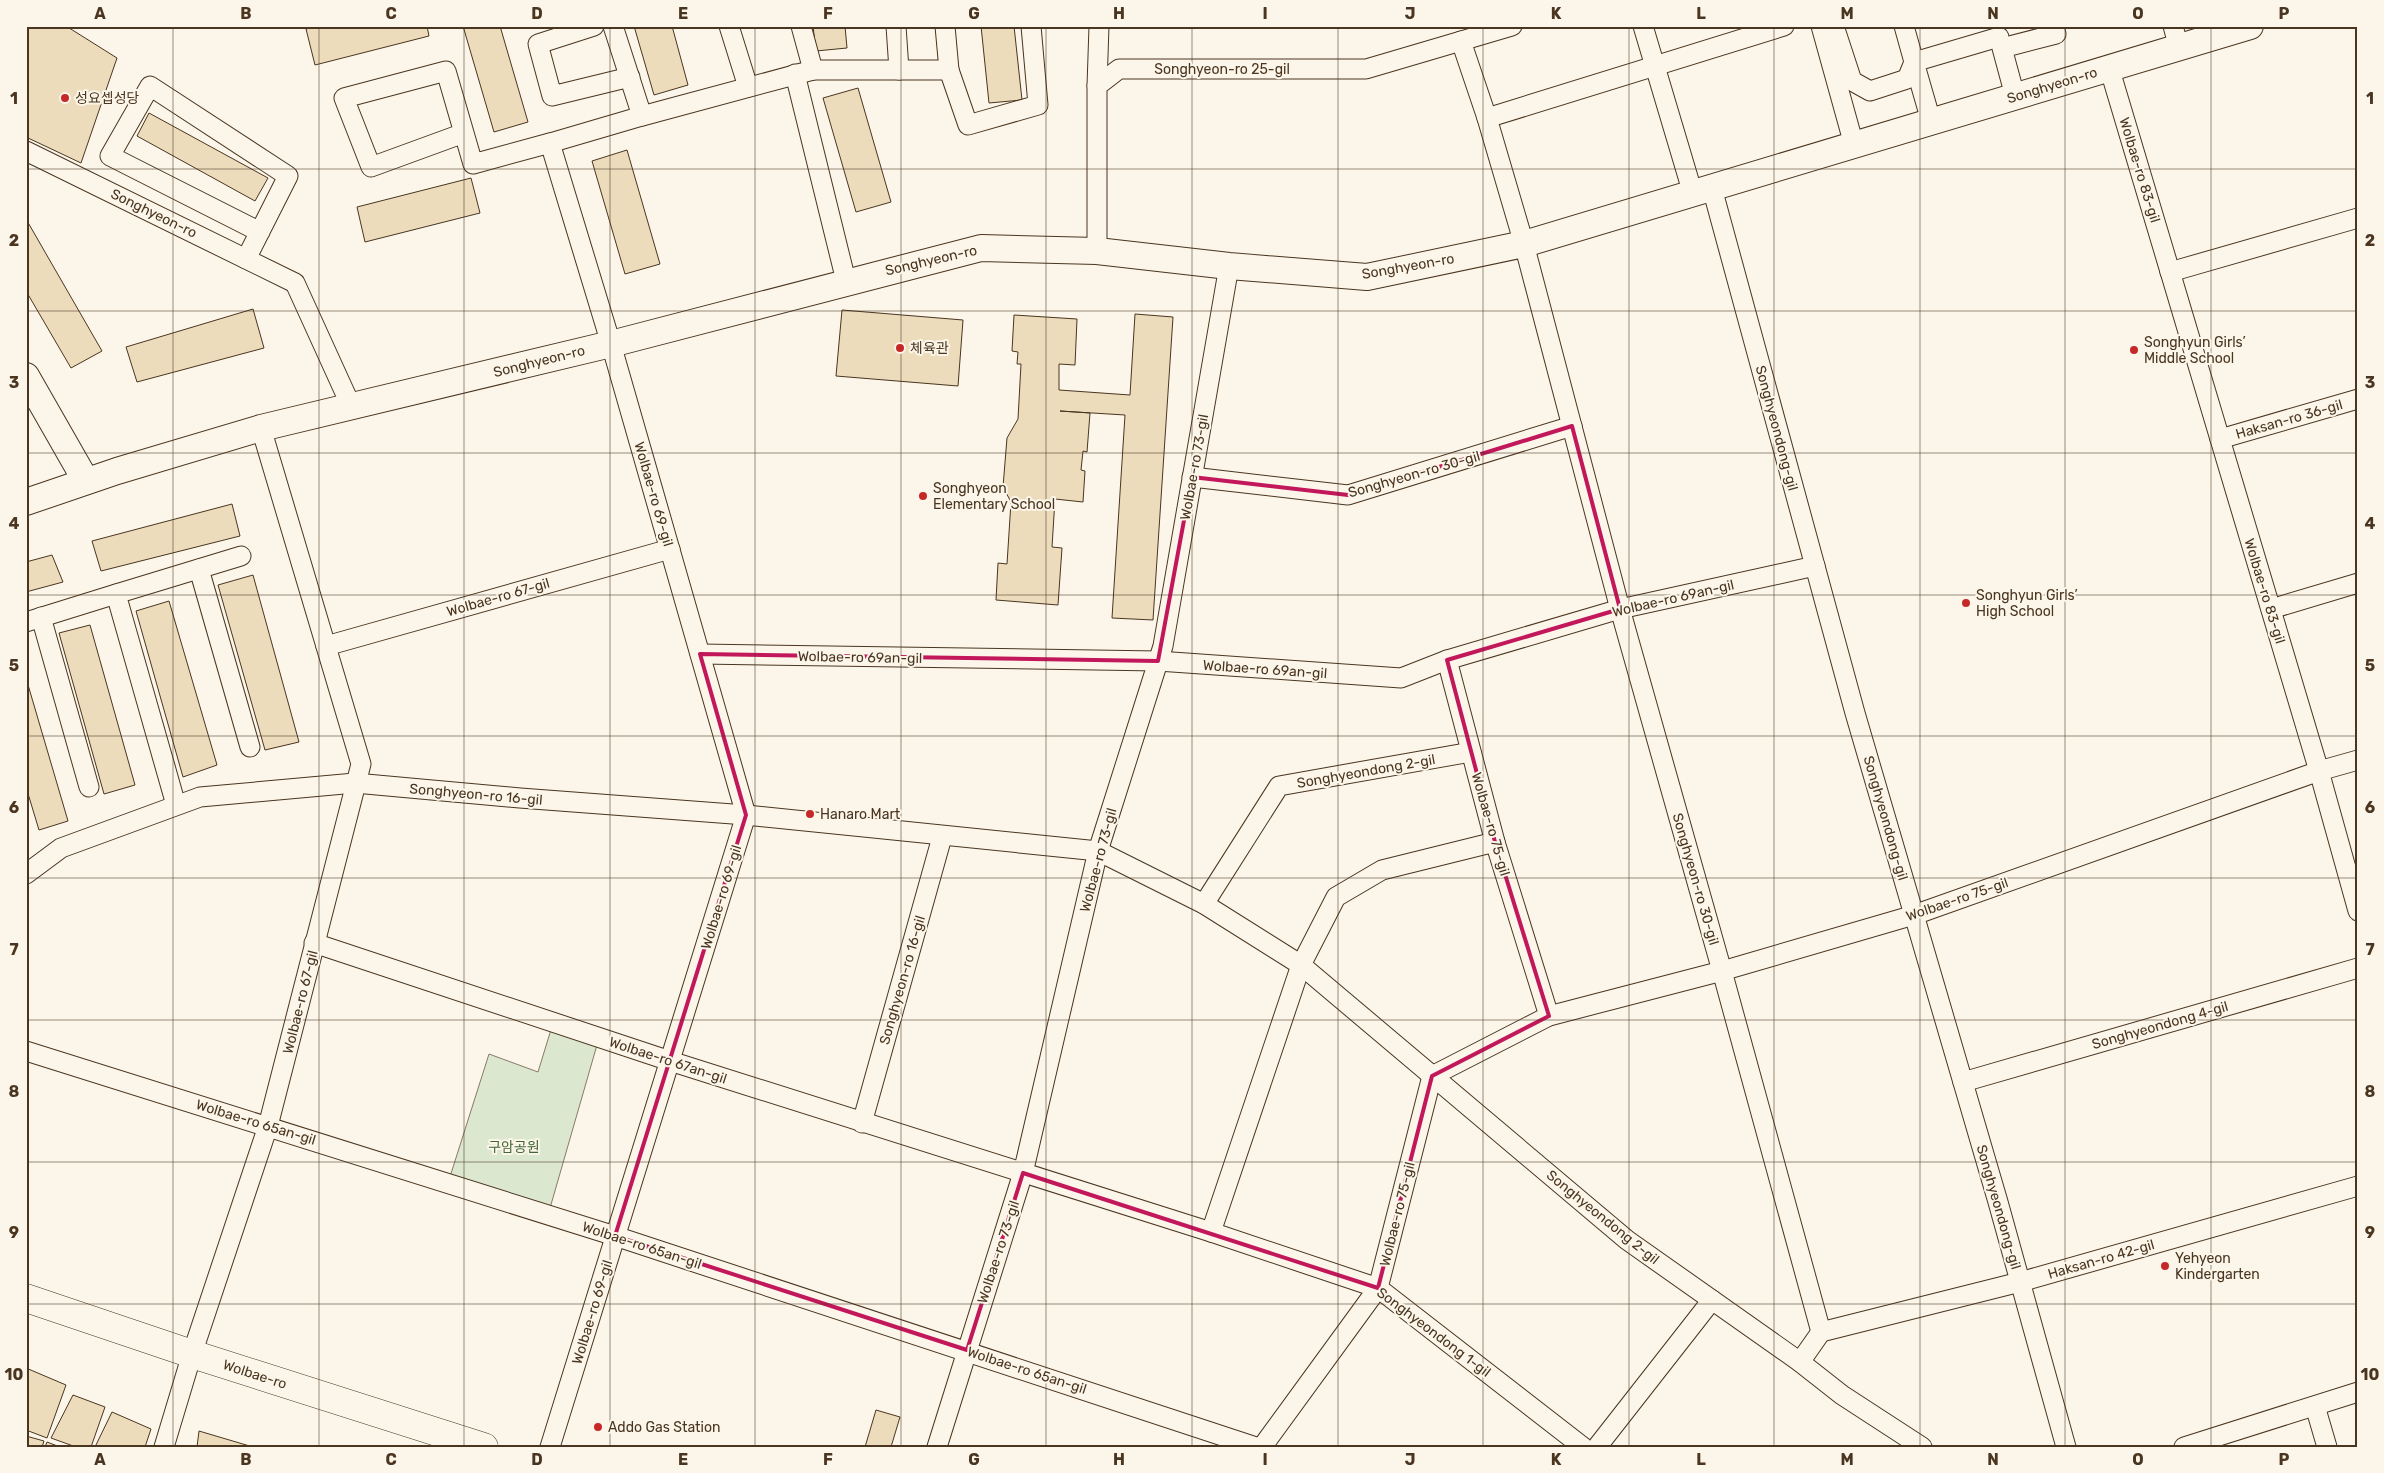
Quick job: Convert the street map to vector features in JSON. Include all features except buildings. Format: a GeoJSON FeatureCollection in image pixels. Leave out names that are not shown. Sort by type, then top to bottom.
{"type":"FeatureCollection","features":[{"type":"Feature","properties":{"kind":"main road","name":"Songhyeon-ro"},"geometry":{"type":"LineString","coordinates":[[26,502],[86,481],[261,428],[610,344],[846,281],[981,248],[1097,251],[1229,266],[1367,276],[1524,244],[2109,67],[2176,37],[2250,26]]}},
{"type":"Feature","properties":{"kind":"main road"},"geometry":{"type":"LineString","coordinates":[[26,376],[86,481]]}},
{"type":"Feature","properties":{"kind":"main road","name":"Wolbae-ro"},"geometry":{"type":"LineString","coordinates":[[26,1298],[192,1354],[484,1447]]}},
{"type":"Feature","properties":{"kind":"street"},"geometry":{"type":"LineString","coordinates":[[594,26],[538,44],[552,96],[630,77]]}},
{"type":"Feature","properties":{"kind":"street"},"geometry":{"type":"LineString","coordinates":[[613,26],[642,116]]}},
{"type":"Feature","properties":{"kind":"street"},"geometry":{"type":"LineString","coordinates":[[729,26],[748,87]]}},
{"type":"Feature","properties":{"kind":"street"},"geometry":{"type":"LineString","coordinates":[[801,26],[804,72],[846,281]]}},
{"type":"Feature","properties":{"kind":"street"},"geometry":{"type":"LineString","coordinates":[[896,26],[899,70]]}},
{"type":"Feature","properties":{"kind":"street"},"geometry":{"type":"LineString","coordinates":[[945,26],[949,70],[968,125],[1038,105],[1031,26]]}},
{"type":"Feature","properties":{"kind":"street"},"geometry":{"type":"LineString","coordinates":[[1097,251],[1099,26]]}},
{"type":"Feature","properties":{"kind":"street","name":"Songhyeon-ro 25-gil"},"geometry":{"type":"LineString","coordinates":[[1097,86],[1118,69],[1366,69],[1512,26]]}},
{"type":"Feature","properties":{"kind":"street","name":"Songhyeondong-gil"},"geometry":{"type":"LineString","coordinates":[[1643,26],[1655,66],[1702,191],[1815,566],[2066,1447]]}},
{"type":"Feature","properties":{"kind":"street"},"geometry":{"type":"LineString","coordinates":[[1486,118],[1784,26]]}},
{"type":"Feature","properties":{"kind":"street"},"geometry":{"type":"LineString","coordinates":[[1821,26],[1854,145]]}},
{"type":"Feature","properties":{"kind":"street"},"geometry":{"type":"LineString","coordinates":[[1834,26],[1852,81],[1870,91],[1907,79],[1914,62]]}},
{"type":"Feature","properties":{"kind":"street"},"geometry":{"type":"LineString","coordinates":[[1904,26],[1931,121]]}},
{"type":"Feature","properties":{"kind":"street"},"geometry":{"type":"LineString","coordinates":[[1914,62],[1999,37],[2056,34],[2054,26]]}},
{"type":"Feature","properties":{"kind":"street"},"geometry":{"type":"LineString","coordinates":[[1999,37],[2015,96]]}},
{"type":"Feature","properties":{"kind":"street"},"geometry":{"type":"LineString","coordinates":[[1461,41],[1524,244]]}},
{"type":"Feature","properties":{"kind":"street","name":"Wolbae-ro 83-gil"},"geometry":{"type":"LineString","coordinates":[[2109,67],[2271,609],[2358,911]]}},
{"type":"Feature","properties":{"kind":"street"},"geometry":{"type":"LineString","coordinates":[[464,133],[371,167],[344,98],[446,71],[464,133],[473,164],[804,72],[949,70]]}},
{"type":"Feature","properties":{"kind":"street"},"geometry":{"type":"LineString","coordinates":[[246,259],[260,232],[288,176],[150,86],[110,156],[260,232]]}},
{"type":"Feature","properties":{"kind":"street","name":"Wolbae-ro 69-gil"},"geometry":{"type":"LineString","coordinates":[[550,143],[670,549],[746,815],[550,1447]]}},
{"type":"Feature","properties":{"kind":"street","name":"Songhyeon-ro"},"geometry":{"type":"LineString","coordinates":[[26,151],[294,282],[351,406]]}},
{"type":"Feature","properties":{"kind":"street"},"geometry":{"type":"LineString","coordinates":[[2170,272],[2358,218]]}},
{"type":"Feature","properties":{"kind":"street","name":"Songhyeon-ro 30-gil"},"geometry":{"type":"LineString","coordinates":[[1524,244],[1620,609],[1821,1332]]}},
{"type":"Feature","properties":{"kind":"street","name":"Wolbae-ro 73-gil"},"geometry":{"type":"LineString","coordinates":[[937,1447],[1023,1173],[1098,852],[1163,646],[1229,266]]}},
{"type":"Feature","properties":{"kind":"street","name":"Haksan-ro 36-gil"},"geometry":{"type":"LineString","coordinates":[[2220,439],[2358,399]]}},
{"type":"Feature","properties":{"kind":"street","name":"Songhyeon-ro 30-gil"},"geometry":{"type":"LineString","coordinates":[[1192,477],[1348,495],[1572,426]]}},
{"type":"Feature","properties":{"kind":"street","name":"Wolbae-ro 67-gil"},"geometry":{"type":"LineString","coordinates":[[164,1447],[192,1354],[268,1126],[361,764],[261,428]]}},
{"type":"Feature","properties":{"kind":"street","name":"Wolbae-ro 67-gil"},"geometry":{"type":"LineString","coordinates":[[326,646],[670,549]]}},
{"type":"Feature","properties":{"kind":"street"},"geometry":{"type":"LineString","coordinates":[[89,787],[34,620],[241,556]]}},
{"type":"Feature","properties":{"kind":"street","name":"Wolbae-ro 69an-gil"},"geometry":{"type":"LineString","coordinates":[[700,654],[1158,661],[1401,678],[1447,660],[1620,609],[1815,566]]}},
{"type":"Feature","properties":{"kind":"street"},"geometry":{"type":"LineString","coordinates":[[199,569],[250,747]]}},
{"type":"Feature","properties":{"kind":"street"},"geometry":{"type":"LineString","coordinates":[[2271,609],[2358,583]]}},
{"type":"Feature","properties":{"kind":"street"},"geometry":{"type":"LineString","coordinates":[[116,594],[176,805]]}},
{"type":"Feature","properties":{"kind":"street","name":"Wolbae-ro 75-gil"},"geometry":{"type":"LineString","coordinates":[[1447,660],[1495,842],[1549,1016]]}},
{"type":"Feature","properties":{"kind":"street","name":"Songhyeondong 2-gil"},"geometry":{"type":"LineString","coordinates":[[1204,904],[1280,786],[1471,752]]}},
{"type":"Feature","properties":{"kind":"street","name":"Wolbae-ro 75-gil"},"geometry":{"type":"LineString","coordinates":[[1262,1447],[1378,1288],[1432,1076],[1549,1016],[1722,971],[1914,915],[2319,772],[2358,760]]}},
{"type":"Feature","properties":{"kind":"street","name":"Songhyeon-ro 16-gil"},"geometry":{"type":"LineString","coordinates":[[26,874],[61,848],[200,796],[355,783],[746,815],[1098,852]]}},
{"type":"Feature","properties":{"kind":"street","name":"Songhyeon-ro 16-gil"},"geometry":{"type":"LineString","coordinates":[[862,1123],[942,837]]}},
{"type":"Feature","properties":{"kind":"street"},"geometry":{"type":"LineString","coordinates":[[1211,1232],[1301,965],[1336,897],[1382,870],[1495,842]]}},
{"type":"Feature","properties":{"kind":"street","name":"Songhyeondong 2-gil"},"geometry":{"type":"LineString","coordinates":[[1098,852],[1204,904],[1301,965],[1627,1240],[1800,1362],[1842,1395],[1922,1447]]}},
{"type":"Feature","properties":{"kind":"street","name":"Wolbae-ro 67an-gil"},"geometry":{"type":"LineString","coordinates":[[314,943],[670,1061],[1023,1173]]}},
{"type":"Feature","properties":{"kind":"street","name":"Songhyeondong 4-gil"},"geometry":{"type":"LineString","coordinates":[[1963,1082],[2358,968]]}},
{"type":"Feature","properties":{"kind":"street","name":"Wolbae-ro 65an-gil"},"geometry":{"type":"LineString","coordinates":[[26,1051],[615,1236],[967,1350],[1256,1447]]}},
{"type":"Feature","properties":{"kind":"street","name":"Songhyeondong 1-gil"},"geometry":{"type":"LineString","coordinates":[[1023,1173],[1211,1232],[1378,1288],[1583,1447]]}},
{"type":"Feature","properties":{"kind":"street","name":"Haksan-ro 42-gil"},"geometry":{"type":"LineString","coordinates":[[1821,1332],[2020,1282],[2358,1186]]}},
{"type":"Feature","properties":{"kind":"street"},"geometry":{"type":"LineString","coordinates":[[1597,1447],[1712,1300]]}},
{"type":"Feature","properties":{"kind":"street"},"geometry":{"type":"LineString","coordinates":[[1800,1362],[1821,1332]]}},
{"type":"Feature","properties":{"kind":"street"},"geometry":{"type":"LineString","coordinates":[[2184,1447],[2358,1392]]}},
{"type":"Feature","properties":{"kind":"street"},"geometry":{"type":"LineString","coordinates":[[2315,1406],[2327,1447]]}},
{"type":"Feature","properties":{"kind":"highlighted area"},"geometry":{"type":"Polygon","coordinates":[[[1572,426],[1620,609],[1447,660],[1495,842],[1549,1016],[1432,1076],[1378,1288],[1023,1173],[967,1350],[615,1236],[746,815],[700,654],[1158,661],[1192,477],[1348,495],[1572,426]]]}},
{"type":"Feature","properties":{"kind":"green space","name":"구암공원"},"geometry":{"type":"Polygon","coordinates":[[[553,1023],[599,1038],[548,1215],[448,1183],[489,1054],[538,1072],[553,1023]]]}},
{"type":"Feature","properties":{"kind":"place","name":"성요셉성당"},"geometry":{"type":"Point","coordinates":[65,98]}},
{"type":"Feature","properties":{"kind":"place","name":"체육관"},"geometry":{"type":"Point","coordinates":[900,348]}},
{"type":"Feature","properties":{"kind":"place","name":"Songhyun Girls’ Middle School"},"geometry":{"type":"Point","coordinates":[2134,350]}},
{"type":"Feature","properties":{"kind":"place","name":"Songhyeon Elementary School"},"geometry":{"type":"Point","coordinates":[923,496]}},
{"type":"Feature","properties":{"kind":"place","name":"Songhyun Girls’ High School"},"geometry":{"type":"Point","coordinates":[1966,603]}},
{"type":"Feature","properties":{"kind":"place","name":"Hanaro Mart"},"geometry":{"type":"Point","coordinates":[810,814]}},
{"type":"Feature","properties":{"kind":"place","name":"Yehyeon Kindergarten"},"geometry":{"type":"Point","coordinates":[2165,1266]}},
{"type":"Feature","properties":{"kind":"place","name":"Addo Gas Station"},"geometry":{"type":"Point","coordinates":[598,1427]}}]}
